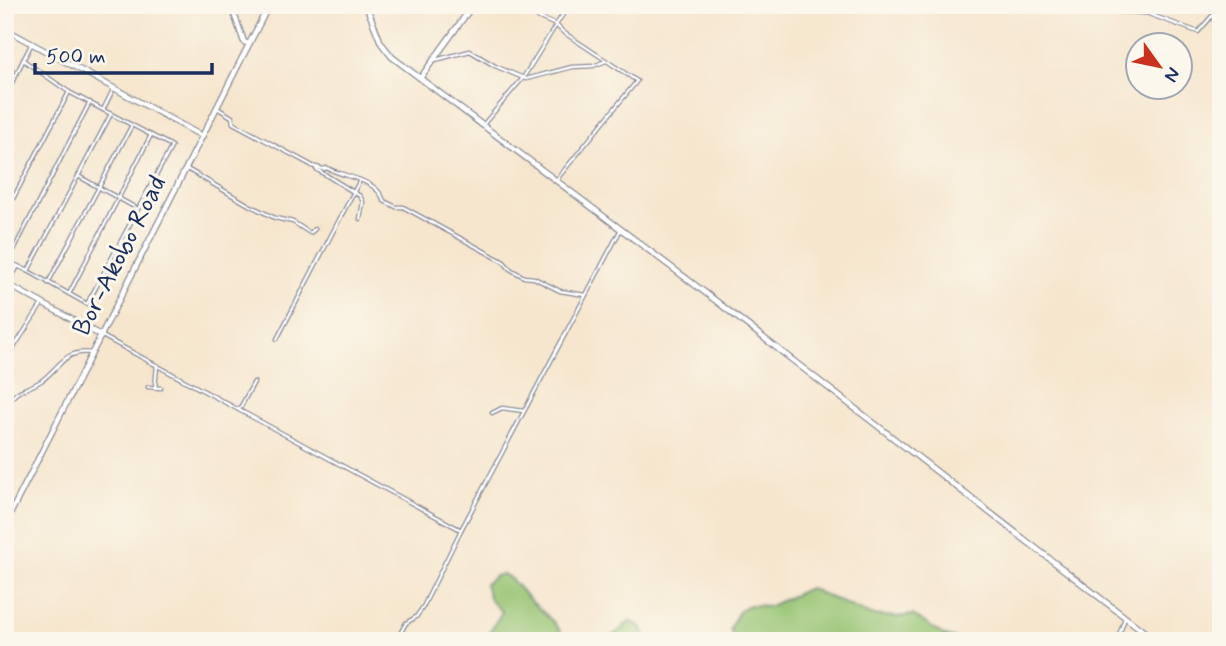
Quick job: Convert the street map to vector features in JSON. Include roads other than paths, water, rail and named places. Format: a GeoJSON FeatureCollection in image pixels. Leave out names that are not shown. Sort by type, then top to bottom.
{"type":"FeatureCollection","features":[{"type":"Feature","properties":{"kind":"street"},"geometry":{"type":"LineString","coordinates":[[216,10],[220,5]]}},
{"type":"Feature","properties":{"kind":"street"},"geometry":{"type":"LineString","coordinates":[[231,5],[244,42],[249,44]]}},
{"type":"Feature","properties":{"kind":"street","name":"Bor-Akobo Road"},"geometry":{"type":"LineString","coordinates":[[5,524],[269,5]]}},
{"type":"Feature","properties":{"kind":"street"},"geometry":{"type":"LineString","coordinates":[[366,5],[387,53],[621,229],[1156,641]]}},
{"type":"Feature","properties":{"kind":"street"},"geometry":{"type":"LineString","coordinates":[[421,77],[473,5]]}},
{"type":"Feature","properties":{"kind":"street"},"geometry":{"type":"LineString","coordinates":[[496,5],[517,9],[556,25],[563,33],[637,81],[555,181]]}},
{"type":"Feature","properties":{"kind":"street"},"geometry":{"type":"LineString","coordinates":[[482,126],[523,78],[569,5]]}},
{"type":"Feature","properties":{"kind":"street"},"geometry":{"type":"LineString","coordinates":[[1104,5],[1107,11],[1146,13],[1198,32],[1212,16],[1221,14]]}},
{"type":"Feature","properties":{"kind":"street"},"geometry":{"type":"LineString","coordinates":[[5,29],[202,136]]}},
{"type":"Feature","properties":{"kind":"street"},"geometry":{"type":"LineString","coordinates":[[5,96],[32,43]]}},
{"type":"Feature","properties":{"kind":"street"},"geometry":{"type":"LineString","coordinates":[[433,61],[470,51],[523,78],[572,67],[593,66],[606,61]]}},
{"type":"Feature","properties":{"kind":"street"},"geometry":{"type":"LineString","coordinates":[[23,60],[69,92],[90,103],[103,110],[111,114],[131,125],[172,146],[87,304],[6,260],[90,103]]}},
{"type":"Feature","properties":{"kind":"street"},"geometry":{"type":"LineString","coordinates":[[103,110],[114,88]]}},
{"type":"Feature","properties":{"kind":"street"},"geometry":{"type":"LineString","coordinates":[[5,214],[69,92]]}},
{"type":"Feature","properties":{"kind":"street"},"geometry":{"type":"LineString","coordinates":[[217,108],[232,117],[233,122],[244,130],[355,191],[363,202],[360,219]]}},
{"type":"Feature","properties":{"kind":"street"},"geometry":{"type":"LineString","coordinates":[[28,271],[111,114]]}},
{"type":"Feature","properties":{"kind":"street"},"geometry":{"type":"LineString","coordinates":[[48,283],[131,125]]}},
{"type":"Feature","properties":{"kind":"street"},"geometry":{"type":"LineString","coordinates":[[68,294],[151,135]]}},
{"type":"Feature","properties":{"kind":"street"},"geometry":{"type":"LineString","coordinates":[[312,166],[327,168],[368,183],[383,196],[384,201],[396,207],[403,207],[495,257],[524,277],[534,278],[559,291],[585,295]]}},
{"type":"Feature","properties":{"kind":"street"},"geometry":{"type":"LineString","coordinates":[[186,168],[275,218],[293,222],[310,233],[316,229]]}},
{"type":"Feature","properties":{"kind":"street"},"geometry":{"type":"LineString","coordinates":[[78,176],[138,209]]}},
{"type":"Feature","properties":{"kind":"street"},"geometry":{"type":"LineString","coordinates":[[277,339],[360,180]]}},
{"type":"Feature","properties":{"kind":"street"},"geometry":{"type":"LineString","coordinates":[[396,641],[406,623],[416,617],[423,607],[621,229]]}},
{"type":"Feature","properties":{"kind":"street"},"geometry":{"type":"LineString","coordinates":[[18,266],[7,284],[461,530]]}},
{"type":"Feature","properties":{"kind":"street"},"geometry":{"type":"LineString","coordinates":[[5,361],[43,303]]}},
{"type":"Feature","properties":{"kind":"street"},"geometry":{"type":"LineString","coordinates":[[5,407],[17,391],[44,379],[73,353],[93,353]]}},
{"type":"Feature","properties":{"kind":"street"},"geometry":{"type":"LineString","coordinates":[[155,388],[157,365]]}},
{"type":"Feature","properties":{"kind":"street"},"geometry":{"type":"LineString","coordinates":[[239,410],[254,382]]}},
{"type":"Feature","properties":{"kind":"street"},"geometry":{"type":"LineString","coordinates":[[148,387],[161,388]]}},
{"type":"Feature","properties":{"kind":"street"},"geometry":{"type":"LineString","coordinates":[[492,413],[502,408],[524,411]]}},
{"type":"Feature","properties":{"kind":"street"},"geometry":{"type":"LineString","coordinates":[[1117,641],[1125,618]]}},
{"type":"Feature","properties":{"kind":"street"},"geometry":{"type":"LineString","coordinates":[[5,633],[19,641]]}}]}
